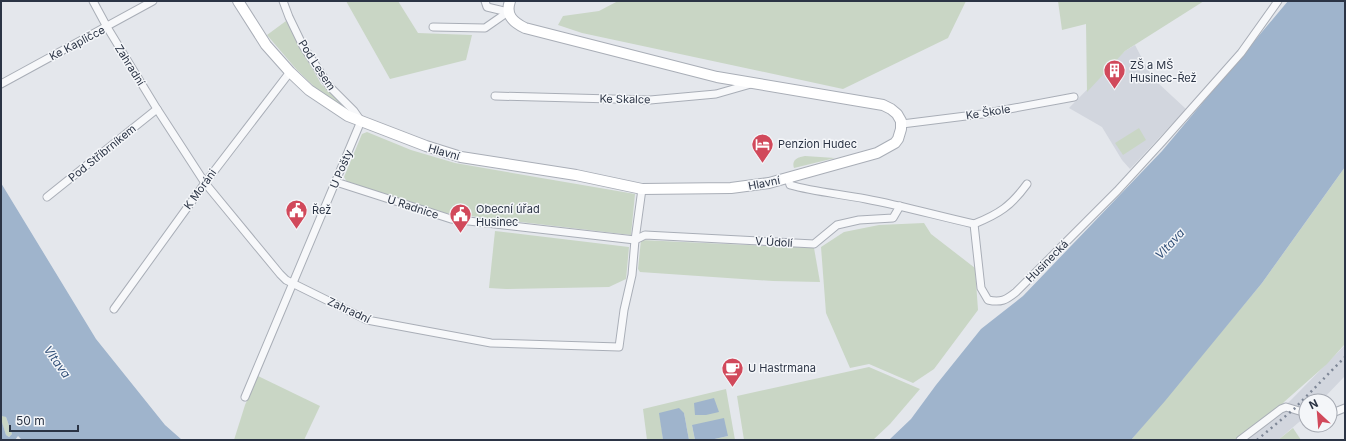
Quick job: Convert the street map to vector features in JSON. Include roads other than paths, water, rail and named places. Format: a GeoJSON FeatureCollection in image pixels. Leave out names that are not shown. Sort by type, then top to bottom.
{"type":"FeatureCollection","features":[{"type":"Feature","properties":{"kind":"street","name":"Zahradní"},"geometry":{"type":"LineString","coordinates":[[93,1],[107,27],[157,109],[205,183],[280,274],[286,280],[367,320],[491,343],[619,347],[624,310],[632,275],[642,188]]}},
{"type":"Feature","properties":{"kind":"street","name":"Ke Kapličce"},"geometry":{"type":"LineString","coordinates":[[2,84],[153,1]]}},
{"type":"Feature","properties":{"kind":"street","name":"Hlavní"},"geometry":{"type":"LineString","coordinates":[[238,1],[266,45],[290,72],[309,90],[348,116],[426,146],[461,157],[576,175],[642,188],[731,188],[769,183],[882,151],[895,143],[898,139],[902,129],[902,124]]}},
{"type":"Feature","properties":{"kind":"street","name":"Pod Lesem"},"geometry":{"type":"LineString","coordinates":[[284,1],[289,17],[303,46],[330,87],[354,111],[361,121]]}},
{"type":"Feature","properties":{"kind":"street"},"geometry":{"type":"LineString","coordinates":[[486,1],[487,7],[508,12]]}},
{"type":"Feature","properties":{"kind":"street"},"geometry":{"type":"LineString","coordinates":[[510,1],[508,12],[511,19],[516,24],[525,28],[717,77],[879,104],[895,111],[902,124]]}},
{"type":"Feature","properties":{"kind":"street","name":"Husinecká"},"geometry":{"type":"LineString","coordinates":[[974,224],[981,288],[988,300],[1006,300],[1016,292],[1117,191],[1241,53],[1278,1]]}},
{"type":"Feature","properties":{"kind":"street"},"geometry":{"type":"LineString","coordinates":[[433,27],[485,28],[508,12]]}},
{"type":"Feature","properties":{"kind":"street","name":"K Moráni"},"geometry":{"type":"LineString","coordinates":[[114,309],[205,183],[290,72]]}},
{"type":"Feature","properties":{"kind":"street","name":"Ke Skalce"},"geometry":{"type":"LineString","coordinates":[[495,96],[650,100],[716,94],[754,83]]}},
{"type":"Feature","properties":{"kind":"street","name":"Ke Škole"},"geometry":{"type":"LineString","coordinates":[[902,124],[982,114],[1074,97]]}},
{"type":"Feature","properties":{"kind":"street","name":"Pod Stříbrníkem"},"geometry":{"type":"LineString","coordinates":[[47,197],[157,109]]}},
{"type":"Feature","properties":{"kind":"street","name":"U Pošty"},"geometry":{"type":"LineString","coordinates":[[245,397],[361,121]]}},
{"type":"Feature","properties":{"kind":"street"},"geometry":{"type":"LineString","coordinates":[[788,178],[790,185],[804,189],[900,206],[974,224],[992,217],[1010,204],[1015,200],[1027,184]]}},
{"type":"Feature","properties":{"kind":"street","name":"U Radnice"},"geometry":{"type":"LineString","coordinates":[[336,182],[451,220],[635,240]]}},
{"type":"Feature","properties":{"kind":"street","name":"V Údolí"},"geometry":{"type":"LineString","coordinates":[[635,240],[645,235],[814,244],[838,225],[859,220],[893,218],[900,206]]}},
{"type":"Feature","properties":{"kind":"street"},"geometry":{"type":"LineString","coordinates":[[1240,440],[1281,409],[1286,407],[1298,411]]}},
{"type":"Feature","properties":{"kind":"water","name":"Vltava"},"geometry":{"type":"Polygon","coordinates":[[[1288,1],[1345,1],[1345,167],[1262,283],[1131,440],[889,440],[911,419],[981,329],[1023,296],[1162,151],[1288,1]]]}},
{"type":"Feature","properties":{"kind":"water","name":"Vltava"},"geometry":{"type":"Polygon","coordinates":[[[1,183],[96,339],[165,425],[182,440],[22,440],[18,436],[15,440],[1,440],[1,419],[6,435],[9,437],[12,434],[6,417],[2,416],[1,418],[1,183]]]}},
{"type":"Feature","properties":{"kind":"water"},"geometry":{"type":"Polygon","coordinates":[[[714,398],[719,412],[706,415],[695,415],[694,403],[714,398]]]}},
{"type":"Feature","properties":{"kind":"water"},"geometry":{"type":"Polygon","coordinates":[[[679,408],[684,413],[689,440],[663,440],[659,413],[679,408]]]}},
{"type":"Feature","properties":{"kind":"water"},"geometry":{"type":"Polygon","coordinates":[[[724,418],[728,436],[710,440],[695,440],[692,425],[724,418]]]}},
{"type":"Feature","properties":{"kind":"railway"},"geometry":{"type":"LineString","coordinates":[[1257,440],[1294,409],[1345,357]]}},
{"type":"Feature","properties":{"kind":"place","name":"ZŠ a MŠ Husinec-Řež"},"geometry":{"type":"Point","coordinates":[1114,90]}},
{"type":"Feature","properties":{"kind":"place","name":"Penzion Hudec"},"geometry":{"type":"Point","coordinates":[762,164]}},
{"type":"Feature","properties":{"kind":"place","name":"Řež"},"geometry":{"type":"Point","coordinates":[296,230]}},
{"type":"Feature","properties":{"kind":"place","name":"Obecní úřad Husinec"},"geometry":{"type":"Point","coordinates":[460,234]}},
{"type":"Feature","properties":{"kind":"place","name":"U Hastrmana"},"geometry":{"type":"Point","coordinates":[732,388]}}]}
